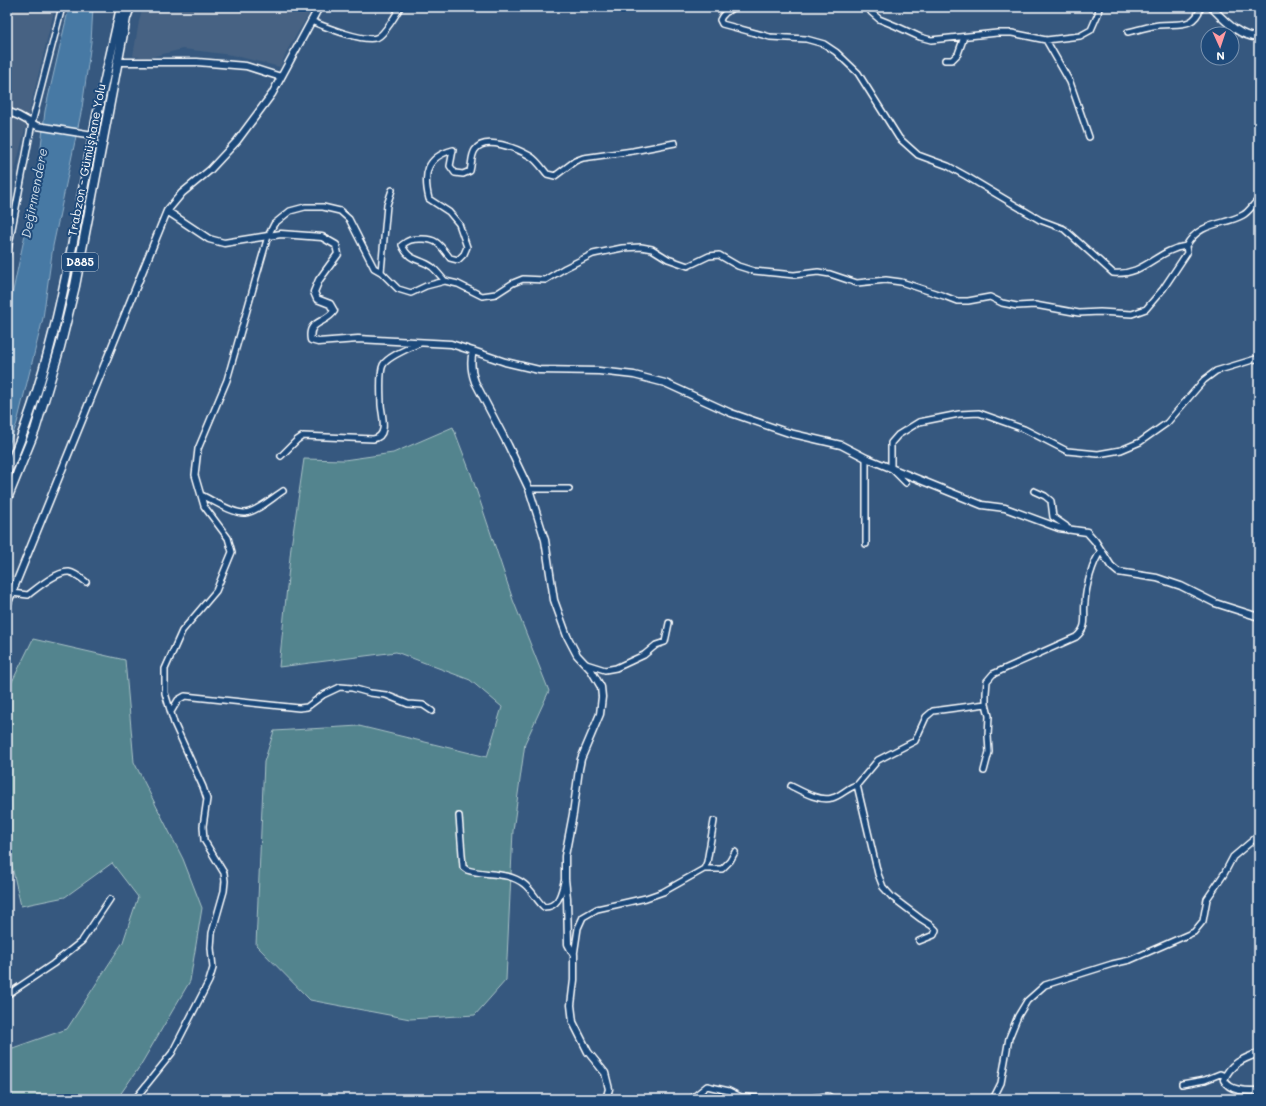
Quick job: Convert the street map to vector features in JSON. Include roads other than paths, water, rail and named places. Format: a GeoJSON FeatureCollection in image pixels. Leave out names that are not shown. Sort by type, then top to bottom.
{"type":"FeatureCollection","features":[{"type":"Feature","properties":{"kind":"highway","name":"Trabzon - Gümüşhane Yolu"},"geometry":{"type":"LineString","coordinates":[[7,472],[22,439],[43,373],[68,264],[89,134],[121,7]]}},
{"type":"Feature","properties":{"kind":"highway","name":"Trabzon - Gümüşhane Yolu"},"geometry":{"type":"LineString","coordinates":[[7,499],[35,430],[64,332],[75,286],[130,7]]}},
{"type":"Feature","properties":{"kind":"street"},"geometry":{"type":"LineString","coordinates":[[7,255],[34,125],[62,7]]}},
{"type":"Feature","properties":{"kind":"street"},"geometry":{"type":"LineString","coordinates":[[7,605],[167,211],[182,193],[210,170],[237,141],[272,94],[319,7]]}},
{"type":"Feature","properties":{"kind":"street"},"geometry":{"type":"LineString","coordinates":[[311,21],[337,31],[372,39],[378,37],[397,14],[400,7]]}},
{"type":"Feature","properties":{"kind":"street"},"geometry":{"type":"LineString","coordinates":[[735,7],[727,10],[722,15],[720,20],[722,24],[770,37],[806,39],[824,44],[836,52],[858,73],[899,138],[918,156],[948,166],[1040,220],[1064,229],[1113,273],[1123,274],[1142,268],[1164,252],[1186,246]]}},
{"type":"Feature","properties":{"kind":"street"},"geometry":{"type":"LineString","coordinates":[[869,7],[871,12],[879,19],[930,40],[997,33],[1012,33],[1046,40],[1080,36],[1091,30],[1098,14],[1099,7]]}},
{"type":"Feature","properties":{"kind":"street"},"geometry":{"type":"LineString","coordinates":[[1128,32],[1158,25],[1188,23],[1195,19],[1201,7]]}},
{"type":"Feature","properties":{"kind":"street"},"geometry":{"type":"LineString","coordinates":[[1211,7],[1240,33],[1259,38]]}},
{"type":"Feature","properties":{"kind":"street"},"geometry":{"type":"LineString","coordinates":[[944,60],[952,60],[958,54],[964,37]]}},
{"type":"Feature","properties":{"kind":"street"},"geometry":{"type":"LineString","coordinates":[[1046,40],[1070,82],[1089,137]]}},
{"type":"Feature","properties":{"kind":"street"},"geometry":{"type":"LineString","coordinates":[[118,62],[197,62],[246,66],[281,77]]}},
{"type":"Feature","properties":{"kind":"street"},"geometry":{"type":"LineString","coordinates":[[7,111],[34,125],[89,134]]}},
{"type":"Feature","properties":{"kind":"street"},"geometry":{"type":"LineString","coordinates":[[445,281],[433,268],[426,263],[411,257],[405,252],[402,245],[408,240],[432,239],[439,244],[450,258],[458,260],[464,254],[467,247],[459,224],[449,212],[429,199],[427,191],[428,168],[432,161],[438,156],[453,150],[450,166],[455,173],[463,174],[470,171],[472,156],[476,148],[483,145],[499,144],[530,156],[547,174],[555,176],[576,160],[583,158],[675,143]]}},
{"type":"Feature","properties":{"kind":"street"},"geometry":{"type":"LineString","coordinates":[[381,272],[387,205],[392,190]]}},
{"type":"Feature","properties":{"kind":"street"},"geometry":{"type":"LineString","coordinates":[[135,1099],[172,1053],[209,981],[213,968],[212,933],[224,891],[224,873],[204,840],[203,826],[207,799],[174,723],[166,693],[165,669],[182,631],[216,591],[232,552],[228,538],[204,506],[195,475],[198,449],[227,380],[268,236],[274,224],[290,211],[305,207],[323,207],[340,211],[349,219],[374,268],[381,272],[398,289],[411,293],[426,286],[445,281],[458,284],[482,296],[496,294],[523,279],[545,280],[564,268],[593,254],[622,248],[640,247],[652,249],[668,259],[688,266],[709,256],[719,255],[738,266],[754,271],[794,275],[818,272],[830,274],[857,283],[886,280],[901,282],[957,301],[968,301],[990,297],[1002,303],[1017,306],[1035,304],[1079,313],[1100,312],[1132,314],[1146,309],[1163,289],[1187,253],[1186,246],[1190,239],[1206,227],[1218,222],[1238,218],[1245,214],[1259,199]]}},
{"type":"Feature","properties":{"kind":"street"},"geometry":{"type":"LineString","coordinates":[[167,211],[208,239],[224,243],[281,234],[322,238],[336,245],[338,254],[319,280],[314,292],[317,299],[330,304],[334,311],[330,317],[313,326],[309,333],[310,340],[318,342],[358,339],[451,344],[505,362],[539,370],[599,371],[640,376],[665,384],[731,413],[789,433],[842,445],[866,458],[982,505],[1005,508],[1059,528],[1088,532],[1096,541],[1111,566],[1118,572],[1157,578],[1181,586],[1215,603],[1259,618]]}},
{"type":"Feature","properties":{"kind":"street"},"geometry":{"type":"LineString","coordinates":[[281,456],[303,436],[377,438],[381,434],[384,425],[381,405],[381,372],[384,365],[389,359],[420,343]]}},
{"type":"Feature","properties":{"kind":"street"},"geometry":{"type":"LineString","coordinates":[[473,351],[471,365],[475,382],[508,445],[528,489],[545,540],[554,600],[567,636],[583,663],[591,670],[601,687],[602,706],[581,759],[565,856],[568,944],[574,955]]}},
{"type":"Feature","properties":{"kind":"street"},"geometry":{"type":"LineString","coordinates":[[906,483],[891,468],[891,443],[898,435],[919,422],[959,414],[979,413],[1024,429],[1067,451],[1098,454],[1121,450],[1140,442],[1167,424],[1204,380],[1216,371],[1259,358]]}},
{"type":"Feature","properties":{"kind":"street"},"geometry":{"type":"LineString","coordinates":[[866,458],[866,544]]}},
{"type":"Feature","properties":{"kind":"street"},"geometry":{"type":"LineString","coordinates":[[528,489],[570,489]]}},
{"type":"Feature","properties":{"kind":"street"},"geometry":{"type":"LineString","coordinates":[[201,495],[234,511],[244,513],[256,509],[283,491]]}},
{"type":"Feature","properties":{"kind":"street"},"geometry":{"type":"LineString","coordinates":[[1034,491],[1051,501],[1053,517],[1066,526],[1068,530]]}},
{"type":"Feature","properties":{"kind":"street"},"geometry":{"type":"LineString","coordinates":[[984,771],[988,752],[989,716],[986,704],[986,693],[988,681],[993,674],[1072,640],[1081,634],[1085,621],[1084,608],[1086,593],[1095,561],[1101,551]]}},
{"type":"Feature","properties":{"kind":"street"},"geometry":{"type":"LineString","coordinates":[[12,593],[28,595],[45,581],[69,572],[86,582]]}},
{"type":"Feature","properties":{"kind":"street"},"geometry":{"type":"LineString","coordinates":[[583,663],[605,670],[616,668],[644,655],[656,645],[665,642],[669,623]]}},
{"type":"Feature","properties":{"kind":"street"},"geometry":{"type":"LineString","coordinates":[[171,712],[178,700],[185,696],[299,708],[307,707],[323,695],[340,687],[352,688],[370,694],[386,695],[408,704],[423,705],[432,711]]}},
{"type":"Feature","properties":{"kind":"street"},"geometry":{"type":"LineString","coordinates":[[791,786],[813,796],[826,799],[833,798],[852,786],[857,785],[878,760],[915,741],[926,717],[933,711],[986,704]]}},
{"type":"Feature","properties":{"kind":"street"},"geometry":{"type":"LineString","coordinates":[[857,785],[878,874],[883,887],[892,897],[936,930],[934,934],[919,941]]}},
{"type":"Feature","properties":{"kind":"street"},"geometry":{"type":"LineString","coordinates":[[459,816],[463,867],[467,870],[502,875],[516,879],[525,885],[544,907],[554,905],[560,899],[565,879]]}},
{"type":"Feature","properties":{"kind":"street"},"geometry":{"type":"LineString","coordinates":[[704,869],[707,862],[714,821]]}},
{"type":"Feature","properties":{"kind":"street"},"geometry":{"type":"LineString","coordinates":[[993,1099],[1001,1083],[1009,1038],[1018,1016],[1027,1001],[1045,985],[1112,964],[1130,960],[1194,932],[1203,921],[1207,899],[1224,874],[1233,857],[1259,835]]}},
{"type":"Feature","properties":{"kind":"street"},"geometry":{"type":"LineString","coordinates":[[606,1099],[609,1089],[605,1073],[588,1052],[573,1022],[571,1005],[574,980],[574,955],[578,928],[584,917],[597,909],[646,898],[663,892],[704,869],[722,869],[730,861],[735,852]]}},
{"type":"Feature","properties":{"kind":"street"},"geometry":{"type":"LineString","coordinates":[[7,995],[53,964],[82,941],[110,899]]}},
{"type":"Feature","properties":{"kind":"street"},"geometry":{"type":"LineString","coordinates":[[1259,1053],[1236,1064],[1227,1071],[1224,1080],[1226,1084],[1232,1087],[1242,1090],[1259,1091]]}},
{"type":"Feature","properties":{"kind":"street"},"geometry":{"type":"LineString","coordinates":[[1182,1084],[1205,1080],[1220,1074],[1225,1076]]}},
{"type":"Feature","properties":{"kind":"street"},"geometry":{"type":"LineString","coordinates":[[691,1099],[707,1086],[729,1091],[741,1097],[768,1099]]}},
{"type":"Feature","properties":{"kind":"street"},"geometry":{"type":"LineString","coordinates":[[804,1099],[828,1096],[833,1099]]}},
{"type":"Feature","properties":{"kind":"water","name":"Değirmendere"},"geometry":{"type":"Polygon","coordinates":[[[69,7],[93,7],[91,42],[82,108],[53,246],[43,318],[17,423],[7,450],[7,319],[38,173],[45,111],[69,7]]]}}]}
